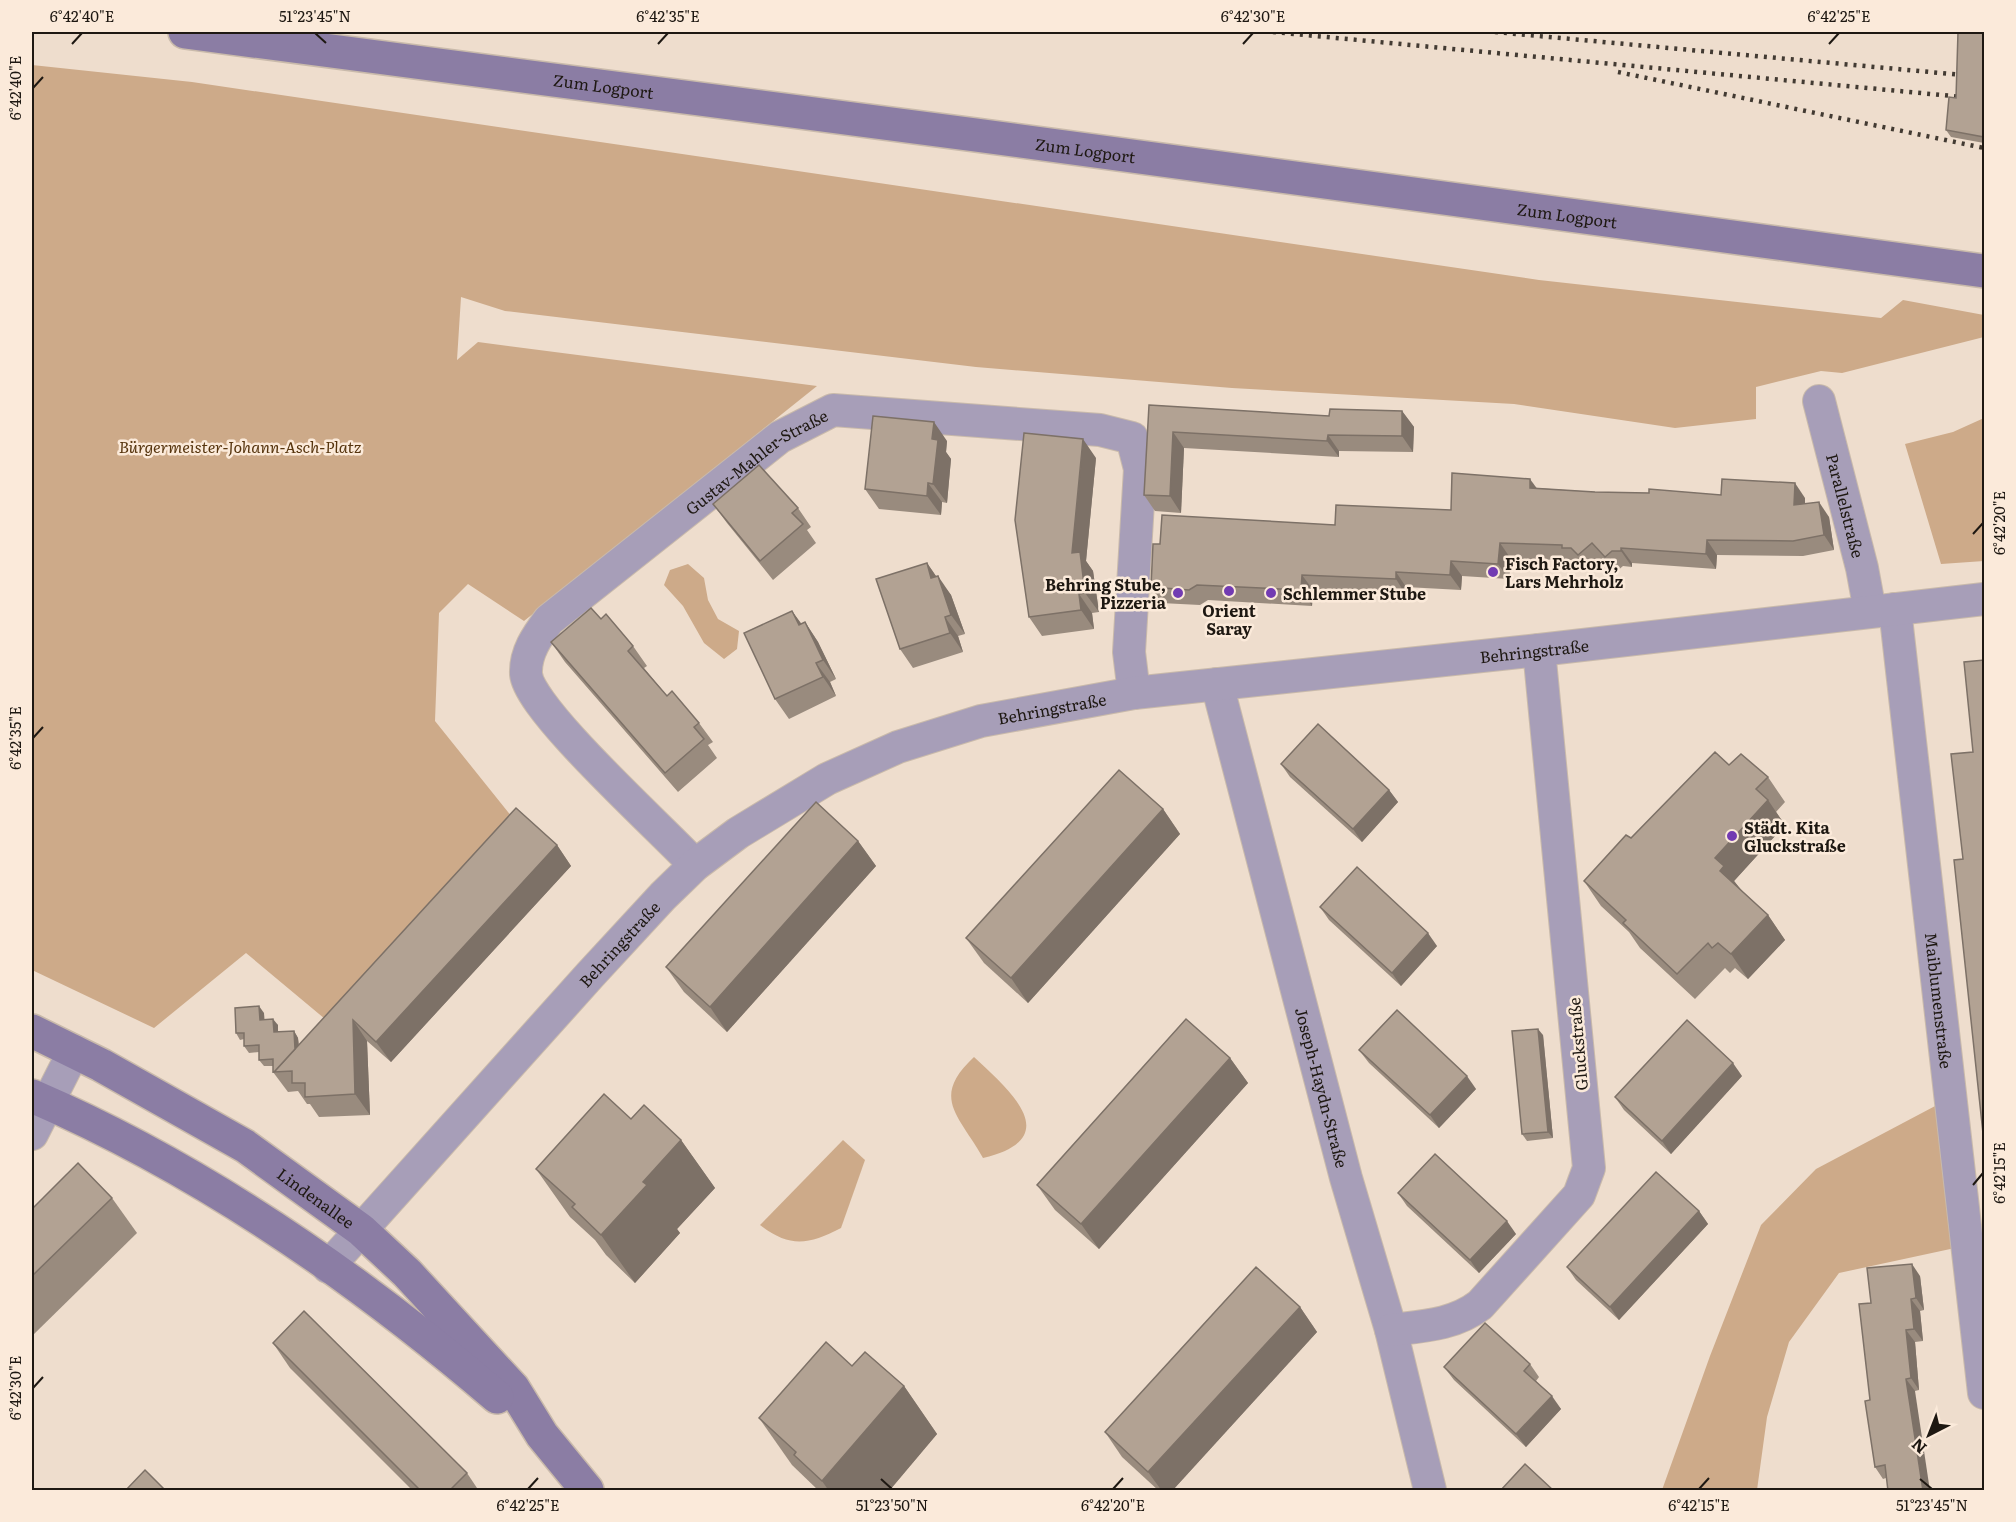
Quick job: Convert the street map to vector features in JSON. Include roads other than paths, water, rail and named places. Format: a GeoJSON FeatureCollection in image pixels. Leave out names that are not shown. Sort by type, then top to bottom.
{"type":"FeatureCollection","features":[{"type":"Feature","properties":{"kind":"main road","name":"Zum Logport"},"geometry":{"type":"LineString","coordinates":[[185,32],[633,88],[1173,163],[1984,270]]}},
{"type":"Feature","properties":{"kind":"main road","name":"Lindenallee"},"geometry":{"type":"LineString","coordinates":[[32,1031],[74,1051],[245,1146],[361,1230],[407,1273],[513,1388],[542,1436],[587,1491]]}},
{"type":"Feature","properties":{"kind":"main road","name":"Lindenallee"},"geometry":{"type":"LineString","coordinates":[[40,1100],[169,1164],[265,1222],[381,1302],[542,1436]]}},
{"type":"Feature","properties":{"kind":"street","name":"Parallelstraße"},"geometry":{"type":"LineString","coordinates":[[1819,401],[1882,610]]}},
{"type":"Feature","properties":{"kind":"street","name":"Gustav-Mahler-Straße"},"geometry":{"type":"LineString","coordinates":[[695,865],[590,761],[531,691],[526,674],[532,642],[549,620],[780,437],[833,410],[1100,430],[1131,438],[1140,469],[1129,652],[1134,693]]}},
{"type":"Feature","properties":{"kind":"street","name":"Behringstraße"},"geometry":{"type":"LineString","coordinates":[[328,1267],[590,975],[695,865],[738,833],[818,784],[898,747],[981,721],[1134,693],[1539,651],[1984,599]]}},
{"type":"Feature","properties":{"kind":"street","name":"Maiblumenstraße"},"geometry":{"type":"LineString","coordinates":[[1882,610],[1984,1393]]}},
{"type":"Feature","properties":{"kind":"street","name":"Gluckstraße"},"geometry":{"type":"LineString","coordinates":[[1391,1330],[1434,1325],[1466,1316],[1480,1305],[1579,1195],[1589,1168],[1539,651]]}},
{"type":"Feature","properties":{"kind":"street","name":"Joseph-Haydn-Straße"},"geometry":{"type":"LineString","coordinates":[[1217,684],[1346,1178],[1391,1330],[1430,1491]]}},
{"type":"Feature","properties":{"kind":"street"},"geometry":{"type":"LineString","coordinates":[[32,1134],[40,1100],[74,1051]]}},
{"type":"Feature","properties":{"kind":"railway"},"geometry":{"type":"LineString","coordinates":[[1273,32],[1984,99]]}},
{"type":"Feature","properties":{"kind":"railway"},"geometry":{"type":"LineString","coordinates":[[1495,32],[1984,77]]}},
{"type":"Feature","properties":{"kind":"railway"},"geometry":{"type":"LineString","coordinates":[[1618,72],[1984,148]]}},
{"type":"Feature","properties":{"kind":"place","name":"Fisch Factory, Lars Mehrholz"},"geometry":{"type":"Point","coordinates":[1493,572]}},
{"type":"Feature","properties":{"kind":"place","name":"Orient Saray"},"geometry":{"type":"Point","coordinates":[1229,591]}},
{"type":"Feature","properties":{"kind":"place","name":"Behring Stube, Pizzeria"},"geometry":{"type":"Point","coordinates":[1178,593]}},
{"type":"Feature","properties":{"kind":"place","name":"Schlemmer Stube"},"geometry":{"type":"Point","coordinates":[1271,593]}},
{"type":"Feature","properties":{"kind":"place","name":"Städt. Kita Gluckstraße"},"geometry":{"type":"Point","coordinates":[1732,836]}},
{"type":"Feature","properties":{"kind":"park label","name":"Bürgermeister-Johann-Asch-Platz"},"geometry":{"type":"Point","coordinates":[240,446]}}]}
